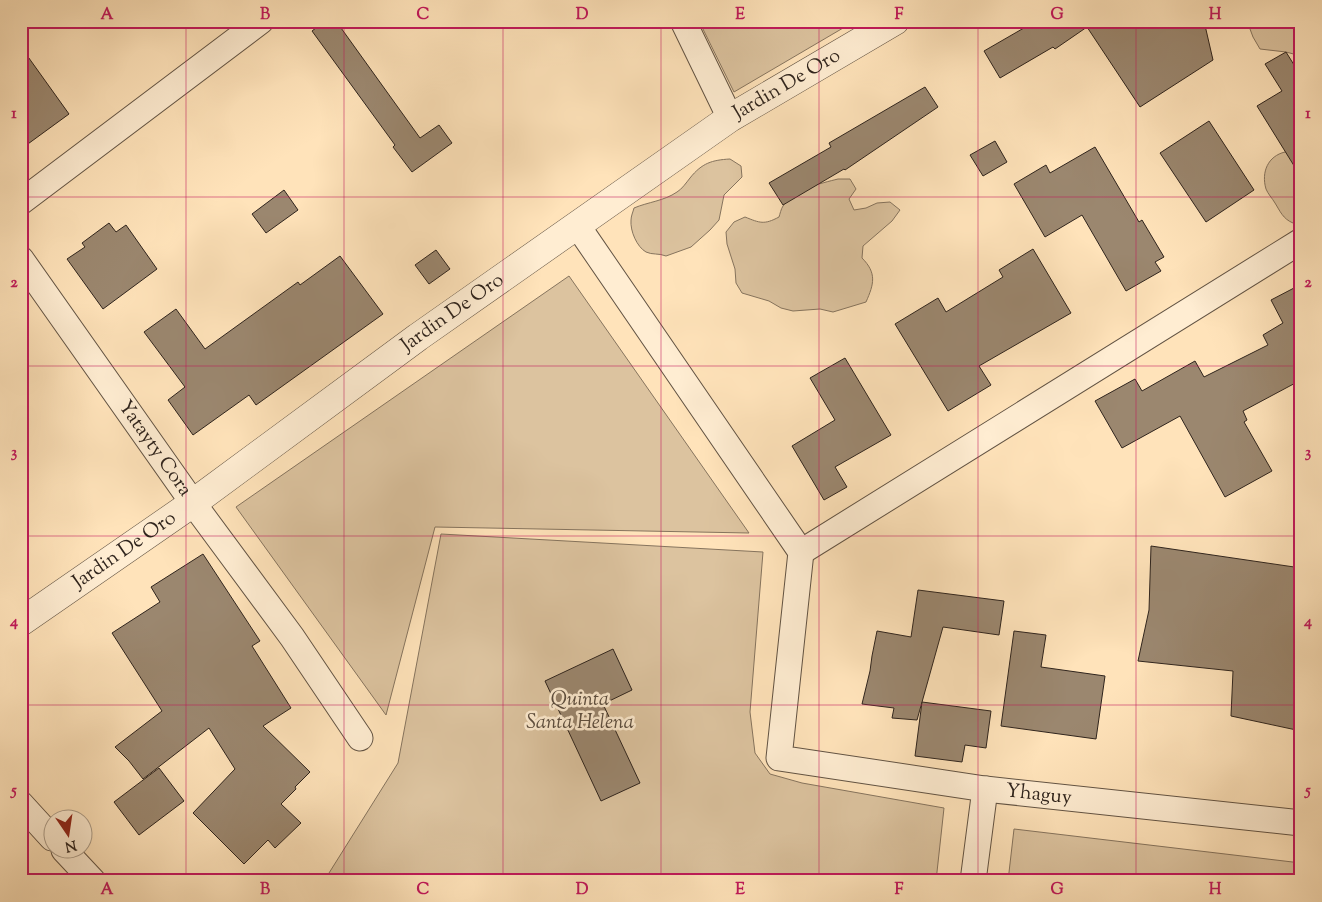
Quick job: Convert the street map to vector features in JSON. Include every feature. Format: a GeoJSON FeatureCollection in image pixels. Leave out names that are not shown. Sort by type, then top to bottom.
{"type":"FeatureCollection","features":[{"type":"Feature","properties":{"kind":"street"},"geometry":{"type":"LineString","coordinates":[[21,202],[261,21]]}},
{"type":"Feature","properties":{"kind":"street"},"geometry":{"type":"LineString","coordinates":[[683,21],[730,118]]}},
{"type":"Feature","properties":{"kind":"street","name":"Jardin De Oro"},"geometry":{"type":"LineString","coordinates":[[21,622],[193,503],[410,343],[730,118],[895,21]]}},
{"type":"Feature","properties":{"kind":"street"},"geometry":{"type":"LineString","coordinates":[[577,224],[802,552],[1301,241]]}},
{"type":"Feature","properties":{"kind":"street","name":"Yatayty Cora"},"geometry":{"type":"LineString","coordinates":[[21,259],[193,503],[292,637],[360,738]]}},
{"type":"Feature","properties":{"kind":"street","name":"Yhaguy"},"geometry":{"type":"LineString","coordinates":[[802,552],[779,758],[985,789],[1301,823]]}},
{"type":"Feature","properties":{"kind":"street"},"geometry":{"type":"LineString","coordinates":[[973,881],[985,789]]}},
{"type":"Feature","properties":{"kind":"street"},"geometry":{"type":"LineString","coordinates":[[21,804],[42,827]]}},
{"type":"Feature","properties":{"kind":"street"},"geometry":{"type":"LineString","coordinates":[[73,860],[93,881]]}},
{"type":"Feature","properties":{"kind":"green space"},"geometry":{"type":"Polygon","coordinates":[[[699,21],[855,21],[734,92],[699,21]]]}},
{"type":"Feature","properties":{"kind":"green space"},"geometry":{"type":"Polygon","coordinates":[[[1247,21],[1301,21],[1301,56],[1260,49],[1247,21]]]}},
{"type":"Feature","properties":{"kind":"green space"},"geometry":{"type":"Polygon","coordinates":[[[1285,152],[1301,154],[1301,217],[1293,223],[1282,214],[1267,191],[1264,177],[1270,161],[1285,152]]]}},
{"type":"Feature","properties":{"kind":"green space"},"geometry":{"type":"Polygon","coordinates":[[[730,159],[741,166],[742,177],[724,195],[719,220],[710,230],[691,247],[666,256],[648,253],[643,250],[637,243],[632,229],[631,218],[634,208],[677,192],[694,173],[708,163],[730,159]]]}},
{"type":"Feature","properties":{"kind":"green space"},"geometry":{"type":"Polygon","coordinates":[[[838,179],[850,179],[856,189],[849,199],[854,210],[866,208],[877,203],[890,202],[900,210],[892,221],[863,246],[862,258],[867,263],[873,279],[866,302],[833,312],[820,309],[793,311],[742,293],[736,283],[735,269],[727,244],[726,232],[734,222],[745,217],[762,222],[774,220],[779,217],[787,200],[800,191],[838,179]]]}},
{"type":"Feature","properties":{"kind":"green space"},"geometry":{"type":"Polygon","coordinates":[[[569,276],[749,533],[435,527],[386,715],[236,507],[569,276]]]}},
{"type":"Feature","properties":{"kind":"green space","name":"Quinta Santa Helena"},"geometry":{"type":"Polygon","coordinates":[[[441,534],[763,552],[750,712],[755,753],[770,774],[802,783],[944,808],[936,881],[324,881],[398,763],[441,534]]]}},
{"type":"Feature","properties":{"kind":"green space"},"geometry":{"type":"Polygon","coordinates":[[[1014,829],[1301,863],[1301,881],[1008,881],[1014,829]]]}},
{"type":"Feature","properties":{"kind":"building"},"geometry":{"type":"Polygon","coordinates":[[[325,21],[336,21],[420,138],[439,125],[452,143],[412,172],[393,147],[395,145],[312,31],[325,21]]]}},
{"type":"Feature","properties":{"kind":"building"},"geometry":{"type":"Polygon","coordinates":[[[1036,21],[1204,21],[1213,60],[1140,107],[1087,27],[1055,49],[1053,47],[1000,78],[984,51],[1036,21]]]}},
{"type":"Feature","properties":{"kind":"building"},"geometry":{"type":"Polygon","coordinates":[[[21,47],[69,114],[21,149],[21,47]]]}},
{"type":"Feature","properties":{"kind":"building"},"geometry":{"type":"Polygon","coordinates":[[[1286,52],[1301,76],[1301,177],[1257,106],[1282,91],[1265,64],[1286,52]]]}},
{"type":"Feature","properties":{"kind":"building"},"geometry":{"type":"Polygon","coordinates":[[[925,87],[938,107],[845,170],[783,205],[769,183],[831,147],[829,143],[925,87]]]}},
{"type":"Feature","properties":{"kind":"building"},"geometry":{"type":"Polygon","coordinates":[[[1209,121],[1254,190],[1206,222],[1160,153],[1209,121]]]}},
{"type":"Feature","properties":{"kind":"building"},"geometry":{"type":"Polygon","coordinates":[[[995,141],[1007,162],[983,176],[970,155],[995,141]]]}},
{"type":"Feature","properties":{"kind":"building"},"geometry":{"type":"Polygon","coordinates":[[[1095,147],[1139,222],[1142,220],[1164,257],[1155,262],[1161,271],[1126,291],[1082,215],[1045,237],[1014,184],[1046,165],[1050,173],[1095,147]]]}},
{"type":"Feature","properties":{"kind":"building"},"geometry":{"type":"Polygon","coordinates":[[[284,190],[298,210],[266,233],[252,214],[284,190]]]}},
{"type":"Feature","properties":{"kind":"building"},"geometry":{"type":"Polygon","coordinates":[[[109,223],[116,232],[126,225],[157,269],[103,309],[67,259],[85,247],[82,243],[109,223]]]}},
{"type":"Feature","properties":{"kind":"building"},"geometry":{"type":"Polygon","coordinates":[[[1033,249],[1071,313],[979,366],[991,385],[948,411],[895,324],[938,298],[946,312],[1003,277],[999,270],[1033,249]]]}},
{"type":"Feature","properties":{"kind":"building"},"geometry":{"type":"Polygon","coordinates":[[[436,250],[450,269],[429,284],[415,265],[436,250]]]}},
{"type":"Feature","properties":{"kind":"building"},"geometry":{"type":"Polygon","coordinates":[[[340,256],[383,314],[256,405],[249,395],[193,435],[168,400],[185,387],[144,332],[176,309],[205,349],[298,282],[300,285],[340,256]]]}},
{"type":"Feature","properties":{"kind":"building"},"geometry":{"type":"Polygon","coordinates":[[[1294,288],[1301,302],[1301,380],[1243,411],[1247,420],[1244,422],[1272,471],[1225,497],[1180,416],[1122,448],[1095,401],[1135,379],[1142,391],[1195,361],[1204,377],[1268,345],[1263,335],[1283,323],[1271,300],[1294,288]]]}},
{"type":"Feature","properties":{"kind":"building"},"geometry":{"type":"Polygon","coordinates":[[[845,358],[891,435],[835,467],[847,487],[824,500],[792,446],[835,420],[810,378],[845,358]]]}},
{"type":"Feature","properties":{"kind":"building"},"geometry":{"type":"Polygon","coordinates":[[[1151,546],[1301,568],[1301,731],[1231,716],[1233,671],[1138,661],[1149,610],[1151,546]]]}},
{"type":"Feature","properties":{"kind":"building"},"geometry":{"type":"Polygon","coordinates":[[[203,554],[260,641],[252,646],[291,708],[263,726],[310,772],[281,804],[301,823],[275,848],[268,840],[244,864],[193,813],[235,769],[209,728],[143,779],[115,747],[162,711],[112,633],[160,602],[151,587],[203,554]]]}},
{"type":"Feature","properties":{"kind":"building"},"geometry":{"type":"Polygon","coordinates":[[[918,590],[1004,601],[999,635],[943,627],[917,720],[892,718],[894,708],[862,704],[877,631],[911,637],[918,590]]]}},
{"type":"Feature","properties":{"kind":"building"},"geometry":{"type":"Polygon","coordinates":[[[1014,631],[1046,635],[1041,667],[1105,676],[1096,739],[1001,726],[1014,631]]]}},
{"type":"Feature","properties":{"kind":"building"},"geometry":{"type":"Polygon","coordinates":[[[613,649],[632,690],[603,704],[640,783],[601,801],[545,681],[613,649]]]}},
{"type":"Feature","properties":{"kind":"building"},"geometry":{"type":"Polygon","coordinates":[[[922,702],[991,711],[986,748],[965,745],[962,762],[915,756],[922,702]]]}},
{"type":"Feature","properties":{"kind":"building"},"geometry":{"type":"Polygon","coordinates":[[[159,768],[184,801],[139,835],[114,802],[159,768]]]}}]}
